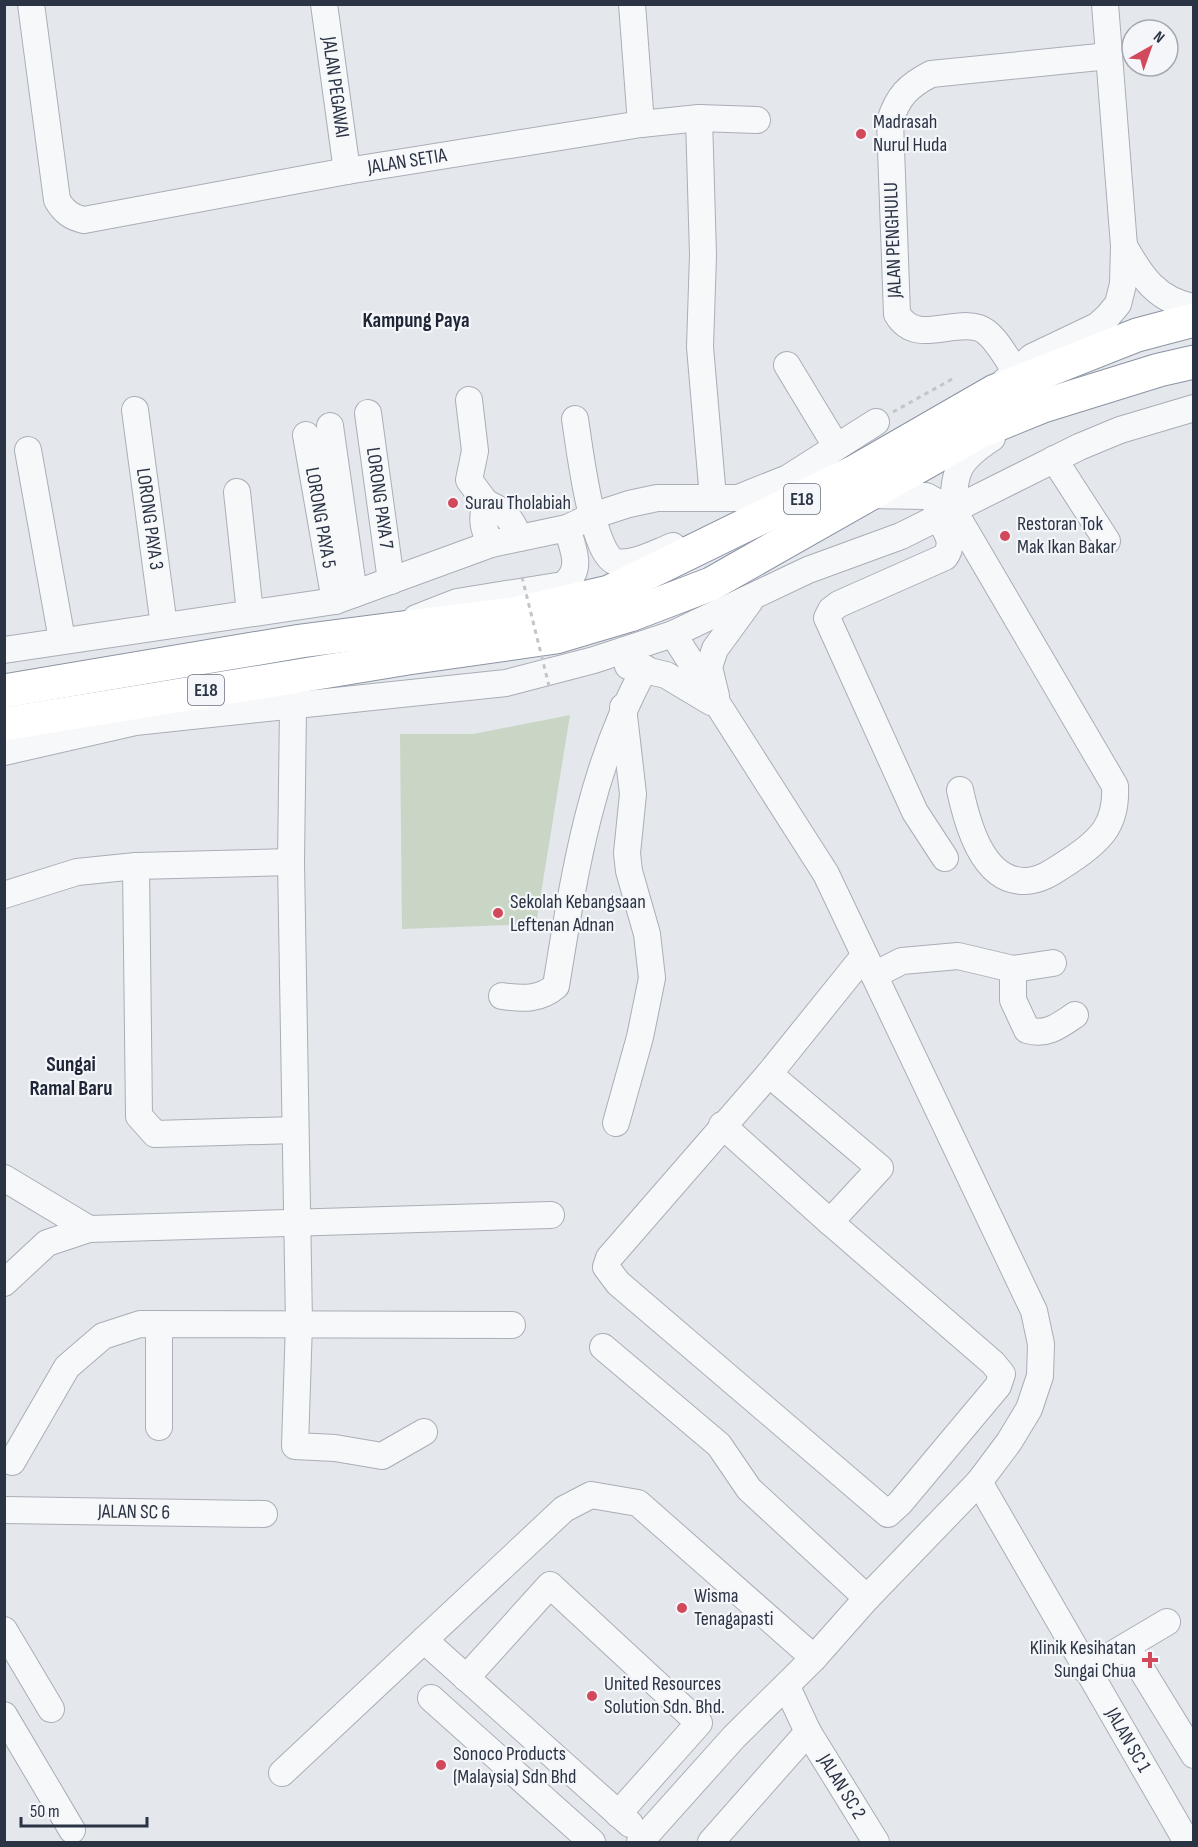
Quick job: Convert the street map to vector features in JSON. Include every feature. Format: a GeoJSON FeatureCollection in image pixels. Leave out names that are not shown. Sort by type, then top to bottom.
{"type":"FeatureCollection","features":[{"type":"Feature","properties":{"kind":"highway","name":"E18"},"geometry":{"type":"LineString","coordinates":[[4,691],[394,627],[518,613],[609,592],[738,531],[856,471],[1005,380],[1137,335],[1194,320]]}},
{"type":"Feature","properties":{"kind":"highway","name":"E18"},"geometry":{"type":"LineString","coordinates":[[4,724],[408,658],[556,637],[673,600],[711,584],[979,432],[1043,406],[1159,370],[1194,362]]}},
{"type":"Feature","properties":{"kind":"street","name":"JALAN SETIA"},"geometry":{"type":"LineString","coordinates":[[31,4],[57,200],[63,210],[72,217],[84,220],[347,171],[641,124],[699,118],[757,120]]}},
{"type":"Feature","properties":{"kind":"street","name":"JALAN PEGAWAI"},"geometry":{"type":"LineString","coordinates":[[324,4],[347,171]]}},
{"type":"Feature","properties":{"kind":"street"},"geometry":{"type":"LineString","coordinates":[[632,4],[641,124]]}},
{"type":"Feature","properties":{"kind":"street"},"geometry":{"type":"LineString","coordinates":[[1005,380],[1032,357],[1096,326],[1118,304],[1121,294],[1124,246],[1105,4]]}},
{"type":"Feature","properties":{"kind":"street","name":"JALAN PENGHULU"},"geometry":{"type":"LineString","coordinates":[[1005,380],[990,336],[981,328],[912,328],[902,322],[897,314],[890,121],[897,100],[911,84],[931,74],[1109,56]]}},
{"type":"Feature","properties":{"kind":"street"},"geometry":{"type":"LineString","coordinates":[[699,118],[703,255],[700,347],[713,498]]}},
{"type":"Feature","properties":{"kind":"street"},"geometry":{"type":"LineString","coordinates":[[1124,246],[1143,277],[1161,295],[1169,301],[1194,307]]}},
{"type":"Feature","properties":{"kind":"street"},"geometry":{"type":"LineString","coordinates":[[787,365],[836,446]]}},
{"type":"Feature","properties":{"kind":"street"},"geometry":{"type":"LineString","coordinates":[[469,400],[475,451],[469,480],[486,503],[501,510],[512,519],[519,538]]}},
{"type":"Feature","properties":{"kind":"street"},"geometry":{"type":"LineString","coordinates":[[945,858],[915,812],[827,618],[831,610],[839,604],[945,557],[950,549],[947,515],[953,481],[958,468],[972,450],[1043,406]]}},
{"type":"Feature","properties":{"kind":"street"},"geometry":{"type":"LineString","coordinates":[[4,752],[135,722],[293,708],[506,683],[594,660],[672,634],[837,557],[901,536],[947,515],[1054,459],[1120,430],[1194,408]]}},
{"type":"Feature","properties":{"kind":"street","name":"LORONG PAYA 3"},"geometry":{"type":"LineString","coordinates":[[135,410],[164,626]]}},
{"type":"Feature","properties":{"kind":"street","name":"LORONG PAYA 7"},"geometry":{"type":"LineString","coordinates":[[368,413],[391,581]]}},
{"type":"Feature","properties":{"kind":"street"},"geometry":{"type":"LineString","coordinates":[[575,420],[592,516],[605,554],[615,562],[631,561],[680,543],[738,531]]}},
{"type":"Feature","properties":{"kind":"street"},"geometry":{"type":"LineString","coordinates":[[4,650],[344,598],[491,544],[567,528],[592,516],[657,498],[738,498],[788,478],[876,422]]}},
{"type":"Feature","properties":{"kind":"street"},"geometry":{"type":"LineString","coordinates":[[330,426],[344,598]]}},
{"type":"Feature","properties":{"kind":"street","name":"LORONG PAYA 5"},"geometry":{"type":"LineString","coordinates":[[306,435],[344,598]]}},
{"type":"Feature","properties":{"kind":"street"},"geometry":{"type":"LineString","coordinates":[[28,450],[62,640]]}},
{"type":"Feature","properties":{"kind":"street"},"geometry":{"type":"LineString","coordinates":[[1054,459],[1107,541]]}},
{"type":"Feature","properties":{"kind":"street"},"geometry":{"type":"LineString","coordinates":[[237,492],[250,613]]}},
{"type":"Feature","properties":{"kind":"street"},"geometry":{"type":"LineString","coordinates":[[866,495],[926,496],[947,515],[1116,786],[1116,806],[1107,828],[1093,845],[1053,872],[1026,881],[1011,879],[995,867],[979,850],[970,831],[960,790]]}},
{"type":"Feature","properties":{"kind":"street"},"geometry":{"type":"LineString","coordinates":[[486,503],[482,516],[484,530],[491,544]]}},
{"type":"Feature","properties":{"kind":"street"},"geometry":{"type":"LineString","coordinates":[[394,627],[458,602],[563,585],[573,578],[577,568],[567,528]]}},
{"type":"Feature","properties":{"kind":"street"},"geometry":{"type":"LineString","coordinates":[[719,708],[709,667],[721,640],[753,597]]}},
{"type":"Feature","properties":{"kind":"street"},"geometry":{"type":"LineString","coordinates":[[424,1640],[643,1839],[734,1737],[787,1687],[867,1598],[979,1482],[1009,1442],[1029,1409],[1040,1376],[1041,1344],[1034,1311],[826,874],[672,634]]}},
{"type":"Feature","properties":{"kind":"street"},"geometry":{"type":"LineString","coordinates":[[594,660],[645,668],[686,686],[719,708]]}},
{"type":"Feature","properties":{"kind":"street"},"geometry":{"type":"LineString","coordinates":[[502,996],[524,999],[545,995],[556,986],[577,855],[623,707],[645,668]]}},
{"type":"Feature","properties":{"kind":"street"},"geometry":{"type":"LineString","coordinates":[[616,1123],[640,1036],[652,978],[647,934],[629,871],[627,854],[633,794],[623,707]]}},
{"type":"Feature","properties":{"kind":"street"},"geometry":{"type":"LineString","coordinates":[[293,708],[291,862],[299,1323],[295,1446],[335,1448],[382,1456],[424,1432]]}},
{"type":"Feature","properties":{"kind":"street"},"geometry":{"type":"LineString","coordinates":[[4,895],[77,872],[136,866],[291,862]]}},
{"type":"Feature","properties":{"kind":"street"},"geometry":{"type":"LineString","coordinates":[[136,866],[140,1116],[155,1134],[294,1130]]}},
{"type":"Feature","properties":{"kind":"street"},"geometry":{"type":"LineString","coordinates":[[722,1125],[993,1363],[1002,1374],[998,1386],[900,1503],[888,1514],[751,1400],[608,1271],[609,1258],[722,1125],[869,966],[958,956],[1013,969],[1053,963]]}},
{"type":"Feature","properties":{"kind":"street"},"geometry":{"type":"LineString","coordinates":[[1013,969],[1013,1000],[1027,1030],[1038,1034],[1053,1030],[1075,1015]]}},
{"type":"Feature","properties":{"kind":"street"},"geometry":{"type":"LineString","coordinates":[[769,1074],[880,1168],[830,1222]]}},
{"type":"Feature","properties":{"kind":"street"},"geometry":{"type":"LineString","coordinates":[[4,1178],[89,1229]]}},
{"type":"Feature","properties":{"kind":"street"},"geometry":{"type":"LineString","coordinates":[[4,1283],[47,1243],[89,1229],[551,1215]]}},
{"type":"Feature","properties":{"kind":"street"},"geometry":{"type":"LineString","coordinates":[[12,1462],[67,1367],[103,1336],[140,1324],[512,1324]]}},
{"type":"Feature","properties":{"kind":"street"},"geometry":{"type":"LineString","coordinates":[[159,1324],[159,1427]]}},
{"type":"Feature","properties":{"kind":"street"},"geometry":{"type":"LineString","coordinates":[[603,1347],[719,1445],[749,1489],[867,1598]]}},
{"type":"Feature","properties":{"kind":"street","name":"JALAN SC 1"},"geometry":{"type":"LineString","coordinates":[[979,1482],[1187,1842]]}},
{"type":"Feature","properties":{"kind":"street"},"geometry":{"type":"LineString","coordinates":[[282,1773],[564,1509],[591,1495],[638,1503],[814,1658]]}},
{"type":"Feature","properties":{"kind":"street","name":"JALAN SC 6"},"geometry":{"type":"LineString","coordinates":[[4,1510],[264,1514]]}},
{"type":"Feature","properties":{"kind":"street"},"geometry":{"type":"LineString","coordinates":[[466,1678],[549,1585],[699,1723],[618,1814]]}},
{"type":"Feature","properties":{"kind":"street"},"geometry":{"type":"LineString","coordinates":[[1086,1670],[1167,1622]]}},
{"type":"Feature","properties":{"kind":"street"},"geometry":{"type":"LineString","coordinates":[[4,1630],[51,1709]]}},
{"type":"Feature","properties":{"kind":"street"},"geometry":{"type":"LineString","coordinates":[[1127,1646],[1194,1755]]}},
{"type":"Feature","properties":{"kind":"street","name":"JALAN SC 2"},"geometry":{"type":"LineString","coordinates":[[787,1687],[808,1732],[876,1842]]}},
{"type":"Feature","properties":{"kind":"street"},"geometry":{"type":"LineString","coordinates":[[431,1698],[592,1842]]}},
{"type":"Feature","properties":{"kind":"street"},"geometry":{"type":"LineString","coordinates":[[4,1715],[72,1830]]}},
{"type":"Feature","properties":{"kind":"street"},"geometry":{"type":"LineString","coordinates":[[725,1837],[808,1732]]}},
{"type":"Feature","properties":{"kind":"path"},"geometry":{"type":"LineString","coordinates":[[876,422],[954,378]]}},
{"type":"Feature","properties":{"kind":"path"},"geometry":{"type":"LineString","coordinates":[[522,577],[550,690]]}},
{"type":"Feature","properties":{"kind":"green space"},"geometry":{"type":"Polygon","coordinates":[[[570,715],[536,924],[402,929],[400,734],[473,734],[570,715]]]}},
{"type":"Feature","properties":{"kind":"place","name":"Madrasah Nurul Huda"},"geometry":{"type":"Point","coordinates":[861,134]}},
{"type":"Feature","properties":{"kind":"place","name":"Surau Tholabiah"},"geometry":{"type":"Point","coordinates":[453,503]}},
{"type":"Feature","properties":{"kind":"place","name":"Restoran Tok Mak Ikan Bakar"},"geometry":{"type":"Point","coordinates":[1005,536]}},
{"type":"Feature","properties":{"kind":"place","name":"Sekolah Kebangsaan Leftenan Adnan"},"geometry":{"type":"Point","coordinates":[498,913]}},
{"type":"Feature","properties":{"kind":"place","name":"Wisma Tenagapasti"},"geometry":{"type":"Point","coordinates":[682,1608]}},
{"type":"Feature","properties":{"kind":"place","name":"Klinik Kesihatan Sungai Chua"},"geometry":{"type":"Point","coordinates":[1150,1660]}},
{"type":"Feature","properties":{"kind":"place","name":"United Resources Solution Sdn. Bhd."},"geometry":{"type":"Point","coordinates":[592,1696]}},
{"type":"Feature","properties":{"kind":"place","name":"Sonoco Products (Malaysia) Sdn Bhd"},"geometry":{"type":"Point","coordinates":[441,1765]}},
{"type":"Feature","properties":{"kind":"district","name":"Kampung Paya"},"geometry":{"type":"Point","coordinates":[416,320]}},
{"type":"Feature","properties":{"kind":"district","name":"Sungai Ramal Baru"},"geometry":{"type":"Point","coordinates":[71,1076]}}]}
